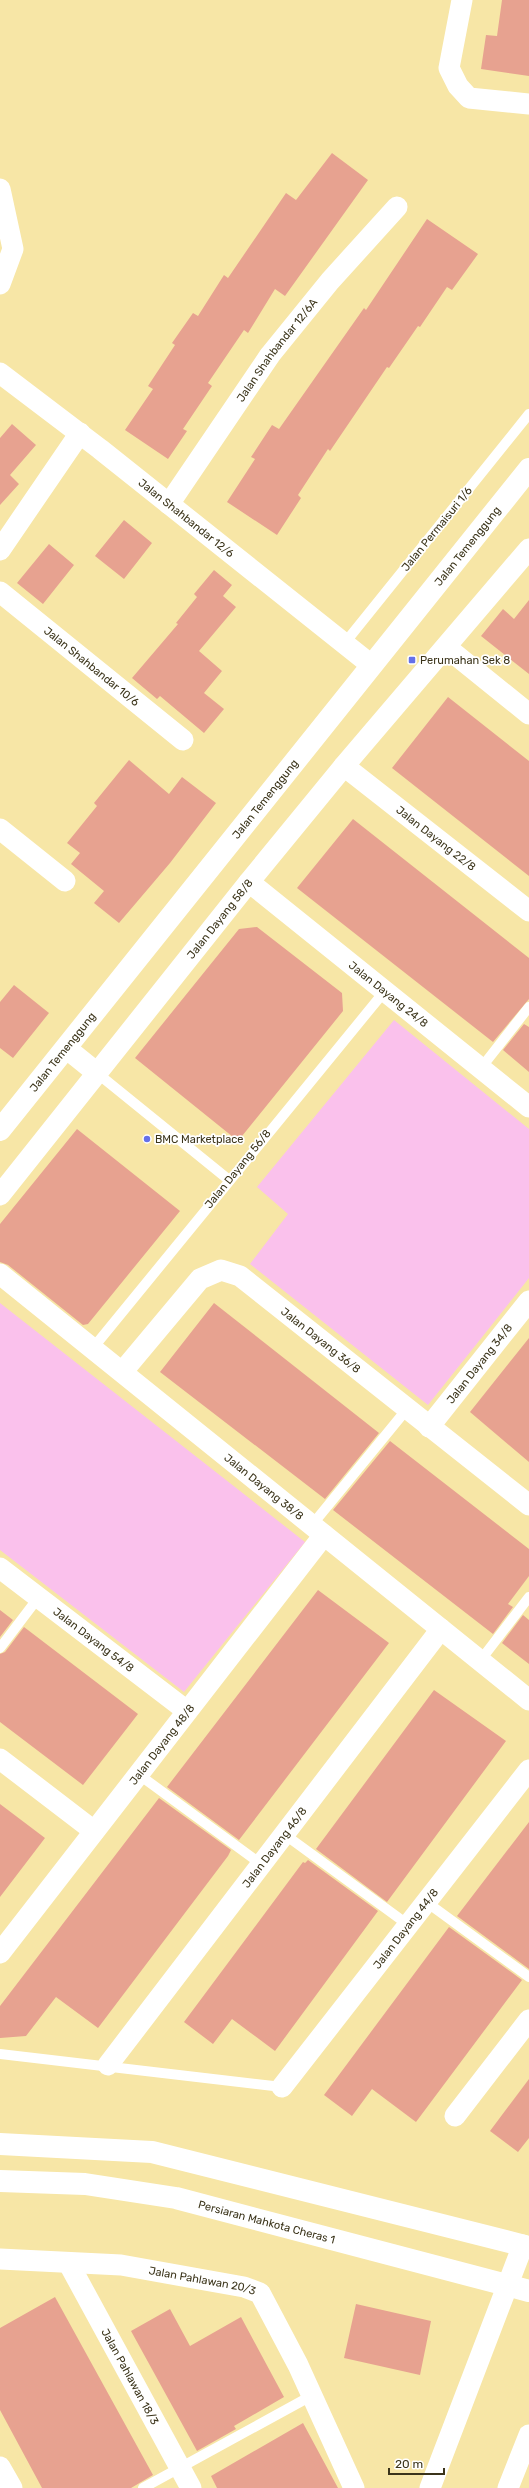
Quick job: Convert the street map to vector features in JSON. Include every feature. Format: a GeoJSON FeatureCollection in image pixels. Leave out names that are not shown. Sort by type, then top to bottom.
{"type":"FeatureCollection","features":[{"type":"Feature","properties":{"kind":"main road","name":"Jalan Temenggung"},"geometry":{"type":"LineString","coordinates":[[0,1130],[370,664],[529,469]]}},
{"type":"Feature","properties":{"kind":"main road"},"geometry":{"type":"LineString","coordinates":[[0,2144],[152,2152],[527,2246]]}},
{"type":"Feature","properties":{"kind":"main road","name":"Persiaran Mahkota Cheras 1"},"geometry":{"type":"LineString","coordinates":[[0,2181],[85,2184],[176,2198],[519,2288]]}},
{"type":"Feature","properties":{"kind":"street"},"geometry":{"type":"LineString","coordinates":[[462,0],[450,68],[458,86],[469,98],[529,104]]}},
{"type":"Feature","properties":{"kind":"street"},"geometry":{"type":"LineString","coordinates":[[0,189],[13,249],[12,258],[0,284]]}},
{"type":"Feature","properties":{"kind":"street","name":"Jalan Shahbandar 12/6A"},"geometry":{"type":"LineString","coordinates":[[169,504],[270,355],[330,281],[398,207]]}},
{"type":"Feature","properties":{"kind":"street","name":"Jalan Shahbandar 12/6"},"geometry":{"type":"LineString","coordinates":[[0,373],[80,433],[370,664]]}},
{"type":"Feature","properties":{"kind":"street"},"geometry":{"type":"LineString","coordinates":[[0,550],[80,433]]}},
{"type":"Feature","properties":{"kind":"street","name":"Jalan Dayang 58/8"},"geometry":{"type":"LineString","coordinates":[[0,1195],[249,882],[344,766],[529,549]]}},
{"type":"Feature","properties":{"kind":"street","name":"Jalan Shahbandar 10/6"},"geometry":{"type":"LineString","coordinates":[[0,592],[183,740]]}},
{"type":"Feature","properties":{"kind":"street"},"geometry":{"type":"LineString","coordinates":[[446,647],[529,714]]}},
{"type":"Feature","properties":{"kind":"street","name":"Jalan Dayang 22/8"},"geometry":{"type":"LineString","coordinates":[[344,766],[529,911]]}},
{"type":"Feature","properties":{"kind":"street"},"geometry":{"type":"LineString","coordinates":[[0,829],[65,881]]}},
{"type":"Feature","properties":{"kind":"street","name":"Jalan Dayang 24/8"},"geometry":{"type":"LineString","coordinates":[[249,882],[529,1107]]}},
{"type":"Feature","properties":{"kind":"street"},"geometry":{"type":"LineString","coordinates":[[66,1048],[97,1073]]}},
{"type":"Feature","properties":{"kind":"street","name":"Jalan Dayang 36/8"},"geometry":{"type":"LineString","coordinates":[[124,1371],[200,1279],[221,1270],[240,1276],[529,1505]]}},
{"type":"Feature","properties":{"kind":"street","name":"Jalan Dayang 38/8"},"geometry":{"type":"LineString","coordinates":[[0,1274],[124,1371],[529,1700]]}},
{"type":"Feature","properties":{"kind":"street","name":"Jalan Dayang 34/8"},"geometry":{"type":"LineString","coordinates":[[429,1427],[529,1301]]}},
{"type":"Feature","properties":{"kind":"street","name":"Jalan Dayang 48/8"},"geometry":{"type":"LineString","coordinates":[[1,1951],[187,1711],[318,1530]]}},
{"type":"Feature","properties":{"kind":"street","name":"Jalan Dayang 54/8"},"geometry":{"type":"LineString","coordinates":[[0,1568],[187,1711]]}},
{"type":"Feature","properties":{"kind":"street","name":"Jalan Dayang 46/8"},"geometry":{"type":"LineString","coordinates":[[108,2066],[441,1629]]}},
{"type":"Feature","properties":{"kind":"street"},"geometry":{"type":"LineString","coordinates":[[0,1759],[94,1831]]}},
{"type":"Feature","properties":{"kind":"street","name":"Jalan Dayang 44/8"},"geometry":{"type":"LineString","coordinates":[[282,2086],[529,1770]]}},
{"type":"Feature","properties":{"kind":"street"},"geometry":{"type":"LineString","coordinates":[[455,2116],[529,2020]]}},
{"type":"Feature","properties":{"kind":"street"},"geometry":{"type":"LineString","coordinates":[[430,2488],[519,2288],[527,2246]]}},
{"type":"Feature","properties":{"kind":"street","name":"Jalan Pahlawan 20/3"},"geometry":{"type":"LineString","coordinates":[[0,2259],[69,2264],[121,2265],[244,2287],[260,2293],[298,2365],[354,2488]]}},
{"type":"Feature","properties":{"kind":"street","name":"Jalan Pahlawan 18/3"},"geometry":{"type":"LineString","coordinates":[[69,2264],[181,2467],[191,2488]]}},
{"type":"Feature","properties":{"kind":"street"},"geometry":{"type":"LineString","coordinates":[[508,2488],[529,2435]]}},
{"type":"Feature","properties":{"kind":"street"},"geometry":{"type":"LineString","coordinates":[[0,2467],[12,2488]]}},
{"type":"Feature","properties":{"kind":"lane","name":"Jalan Permaisuri 1/6"},"geometry":{"type":"LineString","coordinates":[[344,644],[529,414]]}},
{"type":"Feature","properties":{"kind":"lane","name":"Jalan Dayang 56/8"},"geometry":{"type":"LineString","coordinates":[[93,1348],[384,992]]}},
{"type":"Feature","properties":{"kind":"lane"},"geometry":{"type":"LineString","coordinates":[[480,1068],[529,1007]]}},
{"type":"Feature","properties":{"kind":"lane"},"geometry":{"type":"LineString","coordinates":[[97,1073],[229,1180]]}},
{"type":"Feature","properties":{"kind":"lane"},"geometry":{"type":"LineString","coordinates":[[318,1530],[407,1409]]}},
{"type":"Feature","properties":{"kind":"lane"},"geometry":{"type":"LineString","coordinates":[[480,1660],[529,1597]]}},
{"type":"Feature","properties":{"kind":"lane"},"geometry":{"type":"LineString","coordinates":[[0,1648],[38,1598]]}},
{"type":"Feature","properties":{"kind":"lane"},"geometry":{"type":"LineString","coordinates":[[138,1774],[261,1864]]}},
{"type":"Feature","properties":{"kind":"lane"},"geometry":{"type":"LineString","coordinates":[[284,1834],[408,1924]]}},
{"type":"Feature","properties":{"kind":"lane"},"geometry":{"type":"LineString","coordinates":[[426,1901],[529,1977]]}},
{"type":"Feature","properties":{"kind":"lane"},"geometry":{"type":"LineString","coordinates":[[0,2054],[282,2086]]}},
{"type":"Feature","properties":{"kind":"lane"},"geometry":{"type":"LineString","coordinates":[[143,2488],[311,2396]]}},
{"type":"Feature","properties":{"kind":"shaded area"},"geometry":{"type":"Polygon","coordinates":[[[394,1020],[529,1129],[529,1278],[428,1405],[250,1264],[288,1214],[257,1187],[394,1020]]]}},
{"type":"Feature","properties":{"kind":"shaded area"},"geometry":{"type":"Polygon","coordinates":[[[0,1303],[305,1542],[184,1692],[0,1550],[0,1303]]]}},
{"type":"Feature","properties":{"kind":"building"},"geometry":{"type":"Polygon","coordinates":[[[502,0],[529,0],[529,76],[481,69],[486,35],[497,36],[502,0]]]}},
{"type":"Feature","properties":{"kind":"building"},"geometry":{"type":"Polygon","coordinates":[[[332,153],[368,180],[285,296],[275,289],[248,333],[244,330],[208,383],[212,386],[183,429],[187,431],[168,459],[125,430],[153,389],[148,386],[175,345],[172,343],[193,313],[198,316],[224,275],[228,278],[286,193],[296,200],[332,153]]]}},
{"type":"Feature","properties":{"kind":"building"},"geometry":{"type":"Polygon","coordinates":[[[427,219],[478,254],[452,290],[447,287],[420,327],[418,326],[389,368],[387,367],[330,451],[328,449],[298,495],[301,498],[277,535],[227,502],[255,459],[251,457],[272,425],[279,429],[364,308],[366,310],[427,219]]]}},
{"type":"Feature","properties":{"kind":"building"},"geometry":{"type":"Polygon","coordinates":[[[12,424],[36,445],[10,475],[19,484],[0,505],[0,438],[12,424]]]}},
{"type":"Feature","properties":{"kind":"building"},"geometry":{"type":"Polygon","coordinates":[[[124,520],[152,543],[124,579],[95,556],[124,520]]]}},
{"type":"Feature","properties":{"kind":"building"},"geometry":{"type":"Polygon","coordinates":[[[49,544],[74,565],[43,604],[17,583],[49,544]]]}},
{"type":"Feature","properties":{"kind":"building"},"geometry":{"type":"Polygon","coordinates":[[[214,570],[232,585],[223,596],[236,607],[199,651],[222,671],[204,693],[224,709],[204,733],[160,696],[157,699],[132,678],[178,624],[176,623],[197,597],[194,594],[214,570]]]}},
{"type":"Feature","properties":{"kind":"building"},"geometry":{"type":"Polygon","coordinates":[[[529,600],[529,674],[481,636],[503,609],[514,619],[529,600]]]}},
{"type":"Feature","properties":{"kind":"building"},"geometry":{"type":"Polygon","coordinates":[[[448,697],[529,761],[529,876],[392,768],[448,697]]]}},
{"type":"Feature","properties":{"kind":"building"},"geometry":{"type":"Polygon","coordinates":[[[129,760],[169,794],[182,777],[216,803],[170,863],[119,923],[94,903],[104,891],[71,864],[80,853],[67,843],[97,806],[94,803],[129,760]]]}},
{"type":"Feature","properties":{"kind":"building"},"geometry":{"type":"Polygon","coordinates":[[[353,819],[529,958],[529,999],[493,1042],[297,888],[353,819]]]}},
{"type":"Feature","properties":{"kind":"building"},"geometry":{"type":"Polygon","coordinates":[[[257,927],[342,993],[343,1011],[238,1141],[135,1058],[239,929],[257,927]]]}},
{"type":"Feature","properties":{"kind":"building"},"geometry":{"type":"Polygon","coordinates":[[[14,985],[49,1013],[13,1058],[0,1048],[0,1002],[14,985]]]}},
{"type":"Feature","properties":{"kind":"building"},"geometry":{"type":"Polygon","coordinates":[[[524,1024],[529,1027],[529,1072],[503,1050],[524,1024]]]}},
{"type":"Feature","properties":{"kind":"building"},"geometry":{"type":"Polygon","coordinates":[[[77,1129],[180,1211],[88,1324],[83,1325],[8,1265],[0,1262],[0,1224],[77,1129]]]}},
{"type":"Feature","properties":{"kind":"building"},"geometry":{"type":"Polygon","coordinates":[[[214,1303],[379,1433],[325,1499],[160,1372],[214,1303]]]}},
{"type":"Feature","properties":{"kind":"building"},"geometry":{"type":"Polygon","coordinates":[[[529,1338],[529,1462],[470,1412],[529,1338]]]}},
{"type":"Feature","properties":{"kind":"building"},"geometry":{"type":"Polygon","coordinates":[[[390,1441],[529,1549],[529,1576],[508,1604],[513,1607],[493,1634],[333,1510],[390,1441]]]}},
{"type":"Feature","properties":{"kind":"building"},"geometry":{"type":"Polygon","coordinates":[[[318,1590],[389,1643],[239,1840],[167,1787],[318,1590]]]}},
{"type":"Feature","properties":{"kind":"building"},"geometry":{"type":"Polygon","coordinates":[[[0,1610],[13,1620],[0,1637],[0,1610]]]}},
{"type":"Feature","properties":{"kind":"building"},"geometry":{"type":"Polygon","coordinates":[[[523,1615],[529,1620],[529,1664],[502,1643],[523,1615]]]}},
{"type":"Feature","properties":{"kind":"building"},"geometry":{"type":"Polygon","coordinates":[[[24,1627],[138,1714],[83,1785],[0,1722],[0,1654],[5,1652],[24,1627]]]}},
{"type":"Feature","properties":{"kind":"building"},"geometry":{"type":"Polygon","coordinates":[[[434,1690],[506,1741],[387,1902],[316,1849],[434,1690]]]}},
{"type":"Feature","properties":{"kind":"building"},"geometry":{"type":"Polygon","coordinates":[[[159,1798],[231,1850],[228,1856],[98,2028],[56,1997],[26,2036],[0,2038],[0,2006],[159,1798]]]}},
{"type":"Feature","properties":{"kind":"building"},"geometry":{"type":"Polygon","coordinates":[[[0,1804],[45,1838],[0,1897],[0,1804]]]}},
{"type":"Feature","properties":{"kind":"building"},"geometry":{"type":"Polygon","coordinates":[[[529,1822],[529,1969],[457,1916],[529,1822]]]}},
{"type":"Feature","properties":{"kind":"building"},"geometry":{"type":"Polygon","coordinates":[[[308,1860],[378,1911],[275,2051],[232,2019],[213,2044],[184,2022],[303,1862],[305,1863],[308,1860]]]}},
{"type":"Feature","properties":{"kind":"building"},"geometry":{"type":"Polygon","coordinates":[[[449,1927],[522,1980],[416,2122],[372,2089],[352,2116],[324,2095],[449,1927]]]}},
{"type":"Feature","properties":{"kind":"building"},"geometry":{"type":"Polygon","coordinates":[[[529,2079],[529,2138],[518,2152],[490,2131],[529,2079]]]}},
{"type":"Feature","properties":{"kind":"building"},"geometry":{"type":"Polygon","coordinates":[[[55,2297],[153,2475],[131,2488],[42,2488],[0,2410],[0,2328],[55,2297]]]}},
{"type":"Feature","properties":{"kind":"building"},"geometry":{"type":"Polygon","coordinates":[[[356,2304],[431,2321],[420,2375],[344,2358],[356,2304]]]}},
{"type":"Feature","properties":{"kind":"building"},"geometry":{"type":"Polygon","coordinates":[[[170,2309],[190,2346],[241,2317],[284,2397],[234,2426],[236,2429],[197,2451],[131,2331],[170,2309]]]}},
{"type":"Feature","properties":{"kind":"building"},"geometry":{"type":"Polygon","coordinates":[[[303,2423],[338,2488],[217,2488],[211,2476],[303,2423]]]}},
{"type":"Feature","properties":{"kind":"place","name":"Perumahan Sek 8"},"geometry":{"type":"Point","coordinates":[412,660]}},
{"type":"Feature","properties":{"kind":"place","name":"BMC Marketplace"},"geometry":{"type":"Point","coordinates":[147,1139]}}]}
